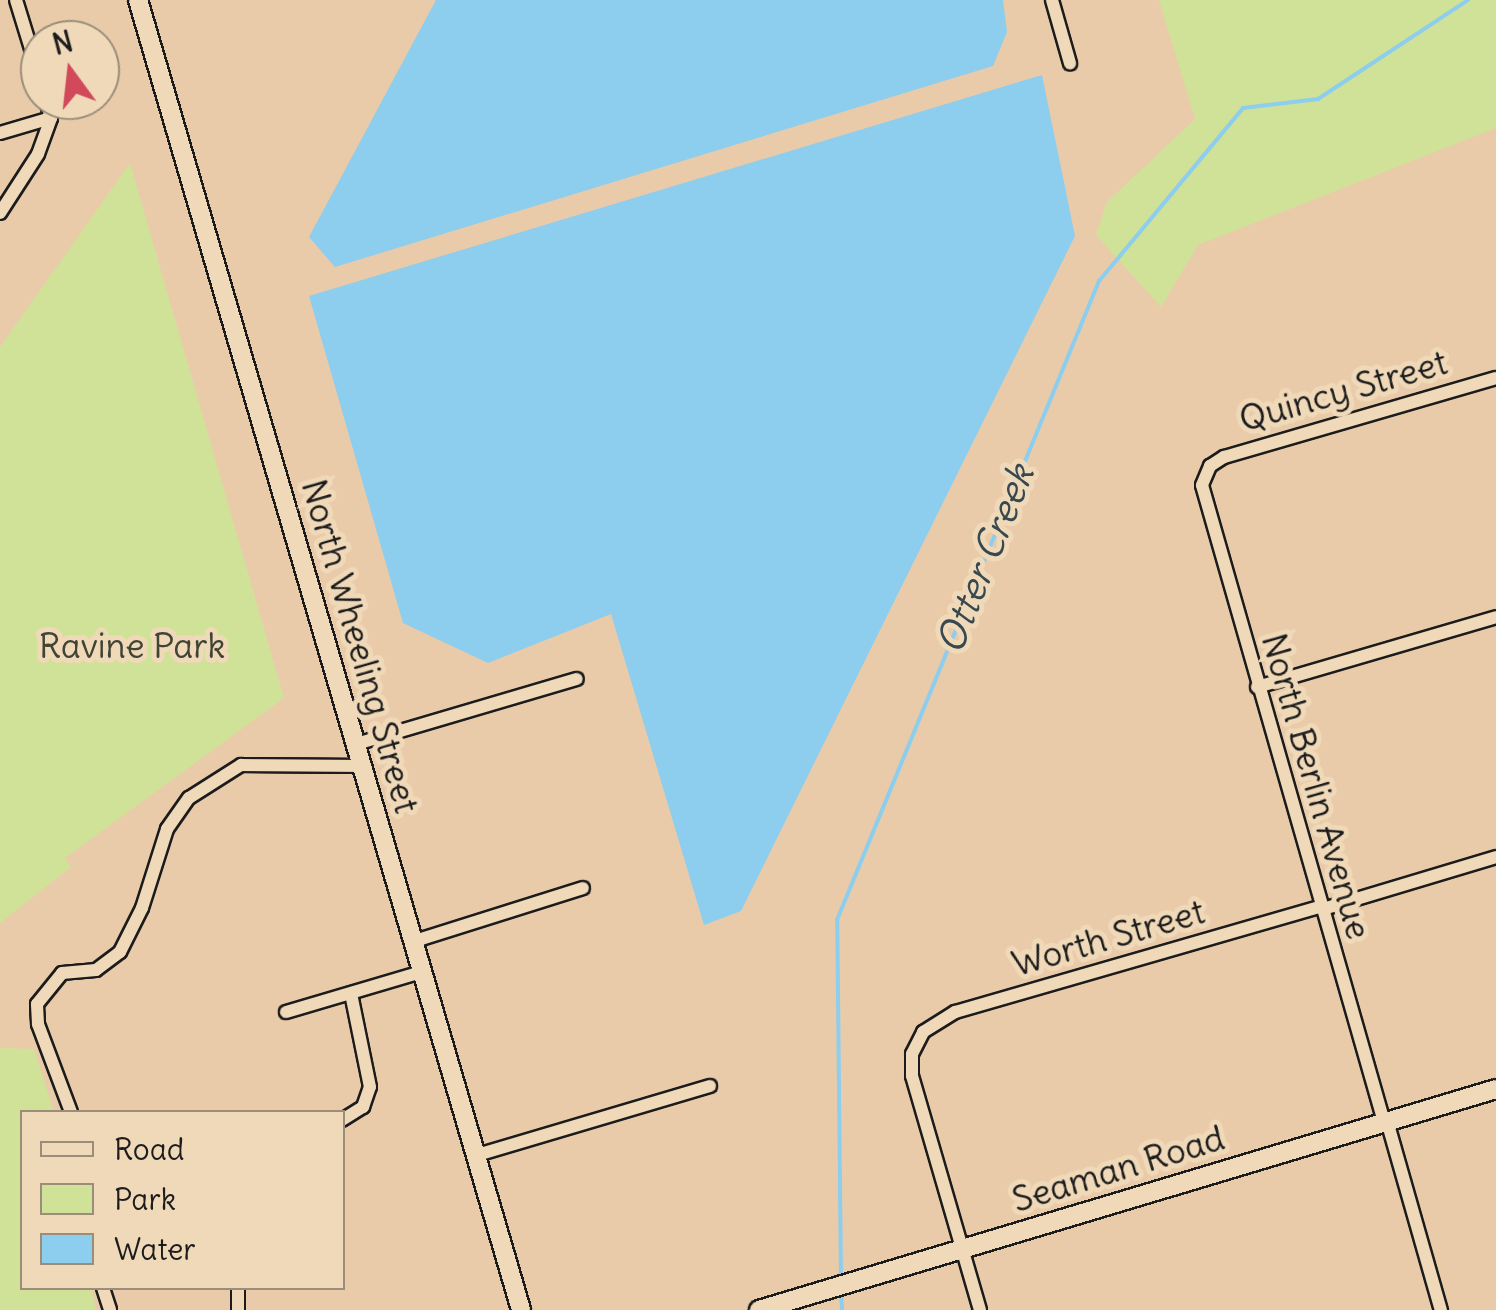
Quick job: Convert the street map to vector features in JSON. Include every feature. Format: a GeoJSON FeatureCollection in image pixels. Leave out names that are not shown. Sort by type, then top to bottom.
{"type":"FeatureCollection","features":[{"type":"Feature","properties":{"kind":"street","name":"North Wheeling Street"},"geometry":{"type":"LineString","coordinates":[[138,0],[521,1310]]}},
{"type":"Feature","properties":{"kind":"street"},"geometry":{"type":"LineString","coordinates":[[1052,0],[1070,63]]}},
{"type":"Feature","properties":{"kind":"street"},"geometry":{"type":"LineString","coordinates":[[0,134],[45,120]]}},
{"type":"Feature","properties":{"kind":"street"},"geometry":{"type":"LineString","coordinates":[[0,213],[38,154],[50,120]]}},
{"type":"Feature","properties":{"kind":"street","name":"Quincy Street"},"geometry":{"type":"LineString","coordinates":[[1210,466],[1232,454],[1496,378]]}},
{"type":"Feature","properties":{"kind":"street","name":"North Berlin Avenue"},"geometry":{"type":"LineString","coordinates":[[1210,466],[1202,499],[1441,1310]]}},
{"type":"Feature","properties":{"kind":"street"},"geometry":{"type":"LineString","coordinates":[[1257,688],[1496,617]]}},
{"type":"Feature","properties":{"kind":"street"},"geometry":{"type":"LineString","coordinates":[[356,744],[577,678]]}},
{"type":"Feature","properties":{"kind":"street"},"geometry":{"type":"LineString","coordinates":[[70,1110],[38,1024],[37,1004],[62,973],[96,970],[120,952],[142,908],[167,829],[189,798],[241,765],[362,766]]}},
{"type":"Feature","properties":{"kind":"street","name":"Worth Street"},"geometry":{"type":"LineString","coordinates":[[962,1249],[914,1088],[911,1064],[918,1039],[955,1012],[1496,857]]}},
{"type":"Feature","properties":{"kind":"street"},"geometry":{"type":"LineString","coordinates":[[415,941],[583,888]]}},
{"type":"Feature","properties":{"kind":"street"},"geometry":{"type":"LineString","coordinates":[[286,1012],[424,971]]}},
{"type":"Feature","properties":{"kind":"street"},"geometry":{"type":"LineString","coordinates":[[345,1118],[364,1108],[370,1088],[350,994]]}},
{"type":"Feature","properties":{"kind":"street"},"geometry":{"type":"LineString","coordinates":[[477,1155],[710,1086]]}},
{"type":"Feature","properties":{"kind":"street","name":"Seaman Road"},"geometry":{"type":"LineString","coordinates":[[760,1310],[1496,1089]]}},
{"type":"Feature","properties":{"kind":"street"},"geometry":{"type":"LineString","coordinates":[[962,1249],[980,1310]]}},
{"type":"Feature","properties":{"kind":"green space"},"geometry":{"type":"Polygon","coordinates":[[[1159,0],[1496,0],[1496,128],[1198,245],[1161,307],[1096,235],[1107,202],[1195,119],[1159,0]]]}},
{"type":"Feature","properties":{"kind":"green space","name":"Ravine Park"},"geometry":{"type":"Polygon","coordinates":[[[130,163],[284,698],[65,858],[71,867],[0,923],[0,347],[130,163]]]}},
{"type":"Feature","properties":{"kind":"green space"},"geometry":{"type":"Polygon","coordinates":[[[0,1048],[34,1049],[53,1110],[20,1110],[20,1290],[91,1290],[96,1310],[0,1310],[0,1048]]]}},
{"type":"Feature","properties":{"kind":"water"},"geometry":{"type":"Polygon","coordinates":[[[436,0],[1003,0],[1007,32],[993,66],[335,267],[309,237],[436,0]]]}},
{"type":"Feature","properties":{"kind":"water"},"geometry":{"type":"Polygon","coordinates":[[[1042,75],[1075,236],[741,911],[704,925],[611,614],[488,663],[403,623],[309,296],[1042,75]]]}},
{"type":"Feature","properties":{"kind":"waterway","name":"Otter Creek"},"geometry":{"type":"LineString","coordinates":[[841,1280],[837,920],[1099,281],[1243,108],[1318,99],[1468,0]]}},
{"type":"Feature","properties":{"kind":"waterway","name":"Otter Creek"},"geometry":{"type":"LineString","coordinates":[[841,1290],[842,1310]]}}]}
